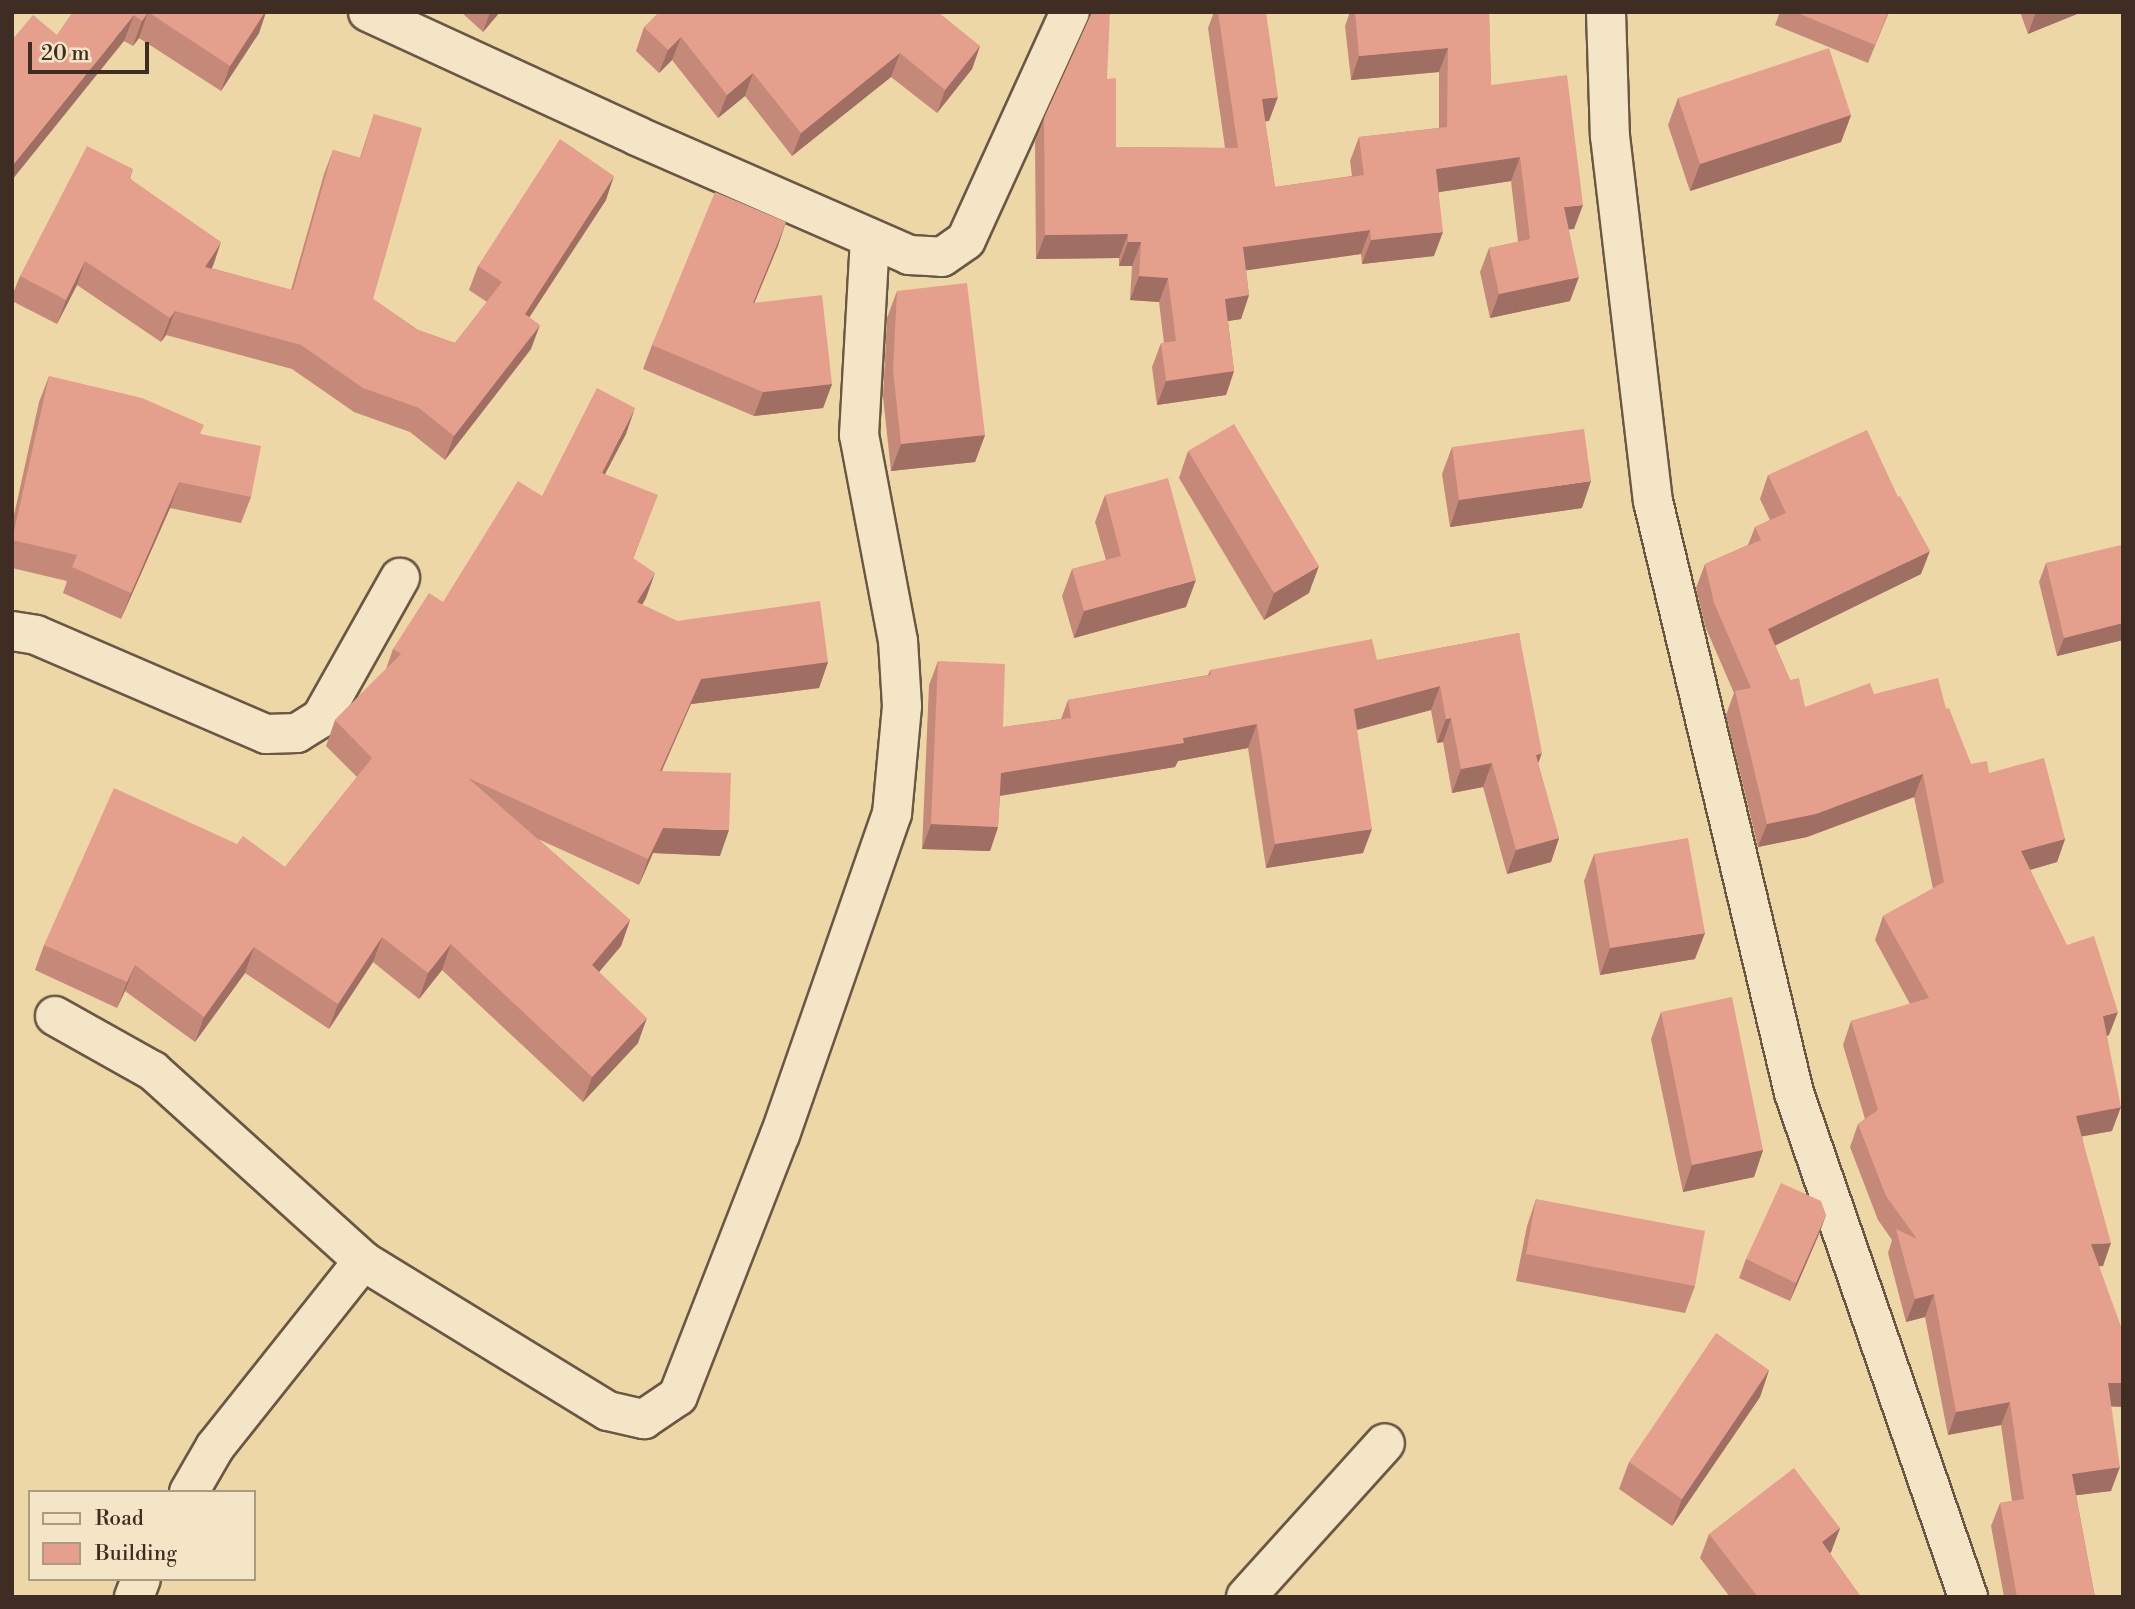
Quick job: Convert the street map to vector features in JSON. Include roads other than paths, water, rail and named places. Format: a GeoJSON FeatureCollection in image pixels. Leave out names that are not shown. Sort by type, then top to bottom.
{"type":"FeatureCollection","features":[{"type":"Feature","properties":{"kind":"street"},"geometry":{"type":"LineString","coordinates":[[368,12],[637,136],[909,255],[942,257],[966,240],[1070,12]]}},
{"type":"Feature","properties":{"kind":"street"},"geometry":{"type":"LineString","coordinates":[[1606,12],[1611,136],[1653,501],[1794,1093],[1968,1597]]}},
{"type":"Feature","properties":{"kind":"street"},"geometry":{"type":"LineString","coordinates":[[55,1016],[152,1071],[363,1261],[608,1411],[644,1419],[678,1396],[780,1135],[892,814],[902,706],[898,641],[859,435],[870,238]]}},
{"type":"Feature","properties":{"kind":"street"},"geometry":{"type":"LineString","coordinates":[[12,631],[36,635],[267,734],[297,733],[321,718],[400,578]]}},
{"type":"Feature","properties":{"kind":"street"},"geometry":{"type":"LineString","coordinates":[[190,1490],[215,1447],[363,1261]]}},
{"type":"Feature","properties":{"kind":"street"},"geometry":{"type":"LineString","coordinates":[[1246,1597],[1385,1443]]}}]}
